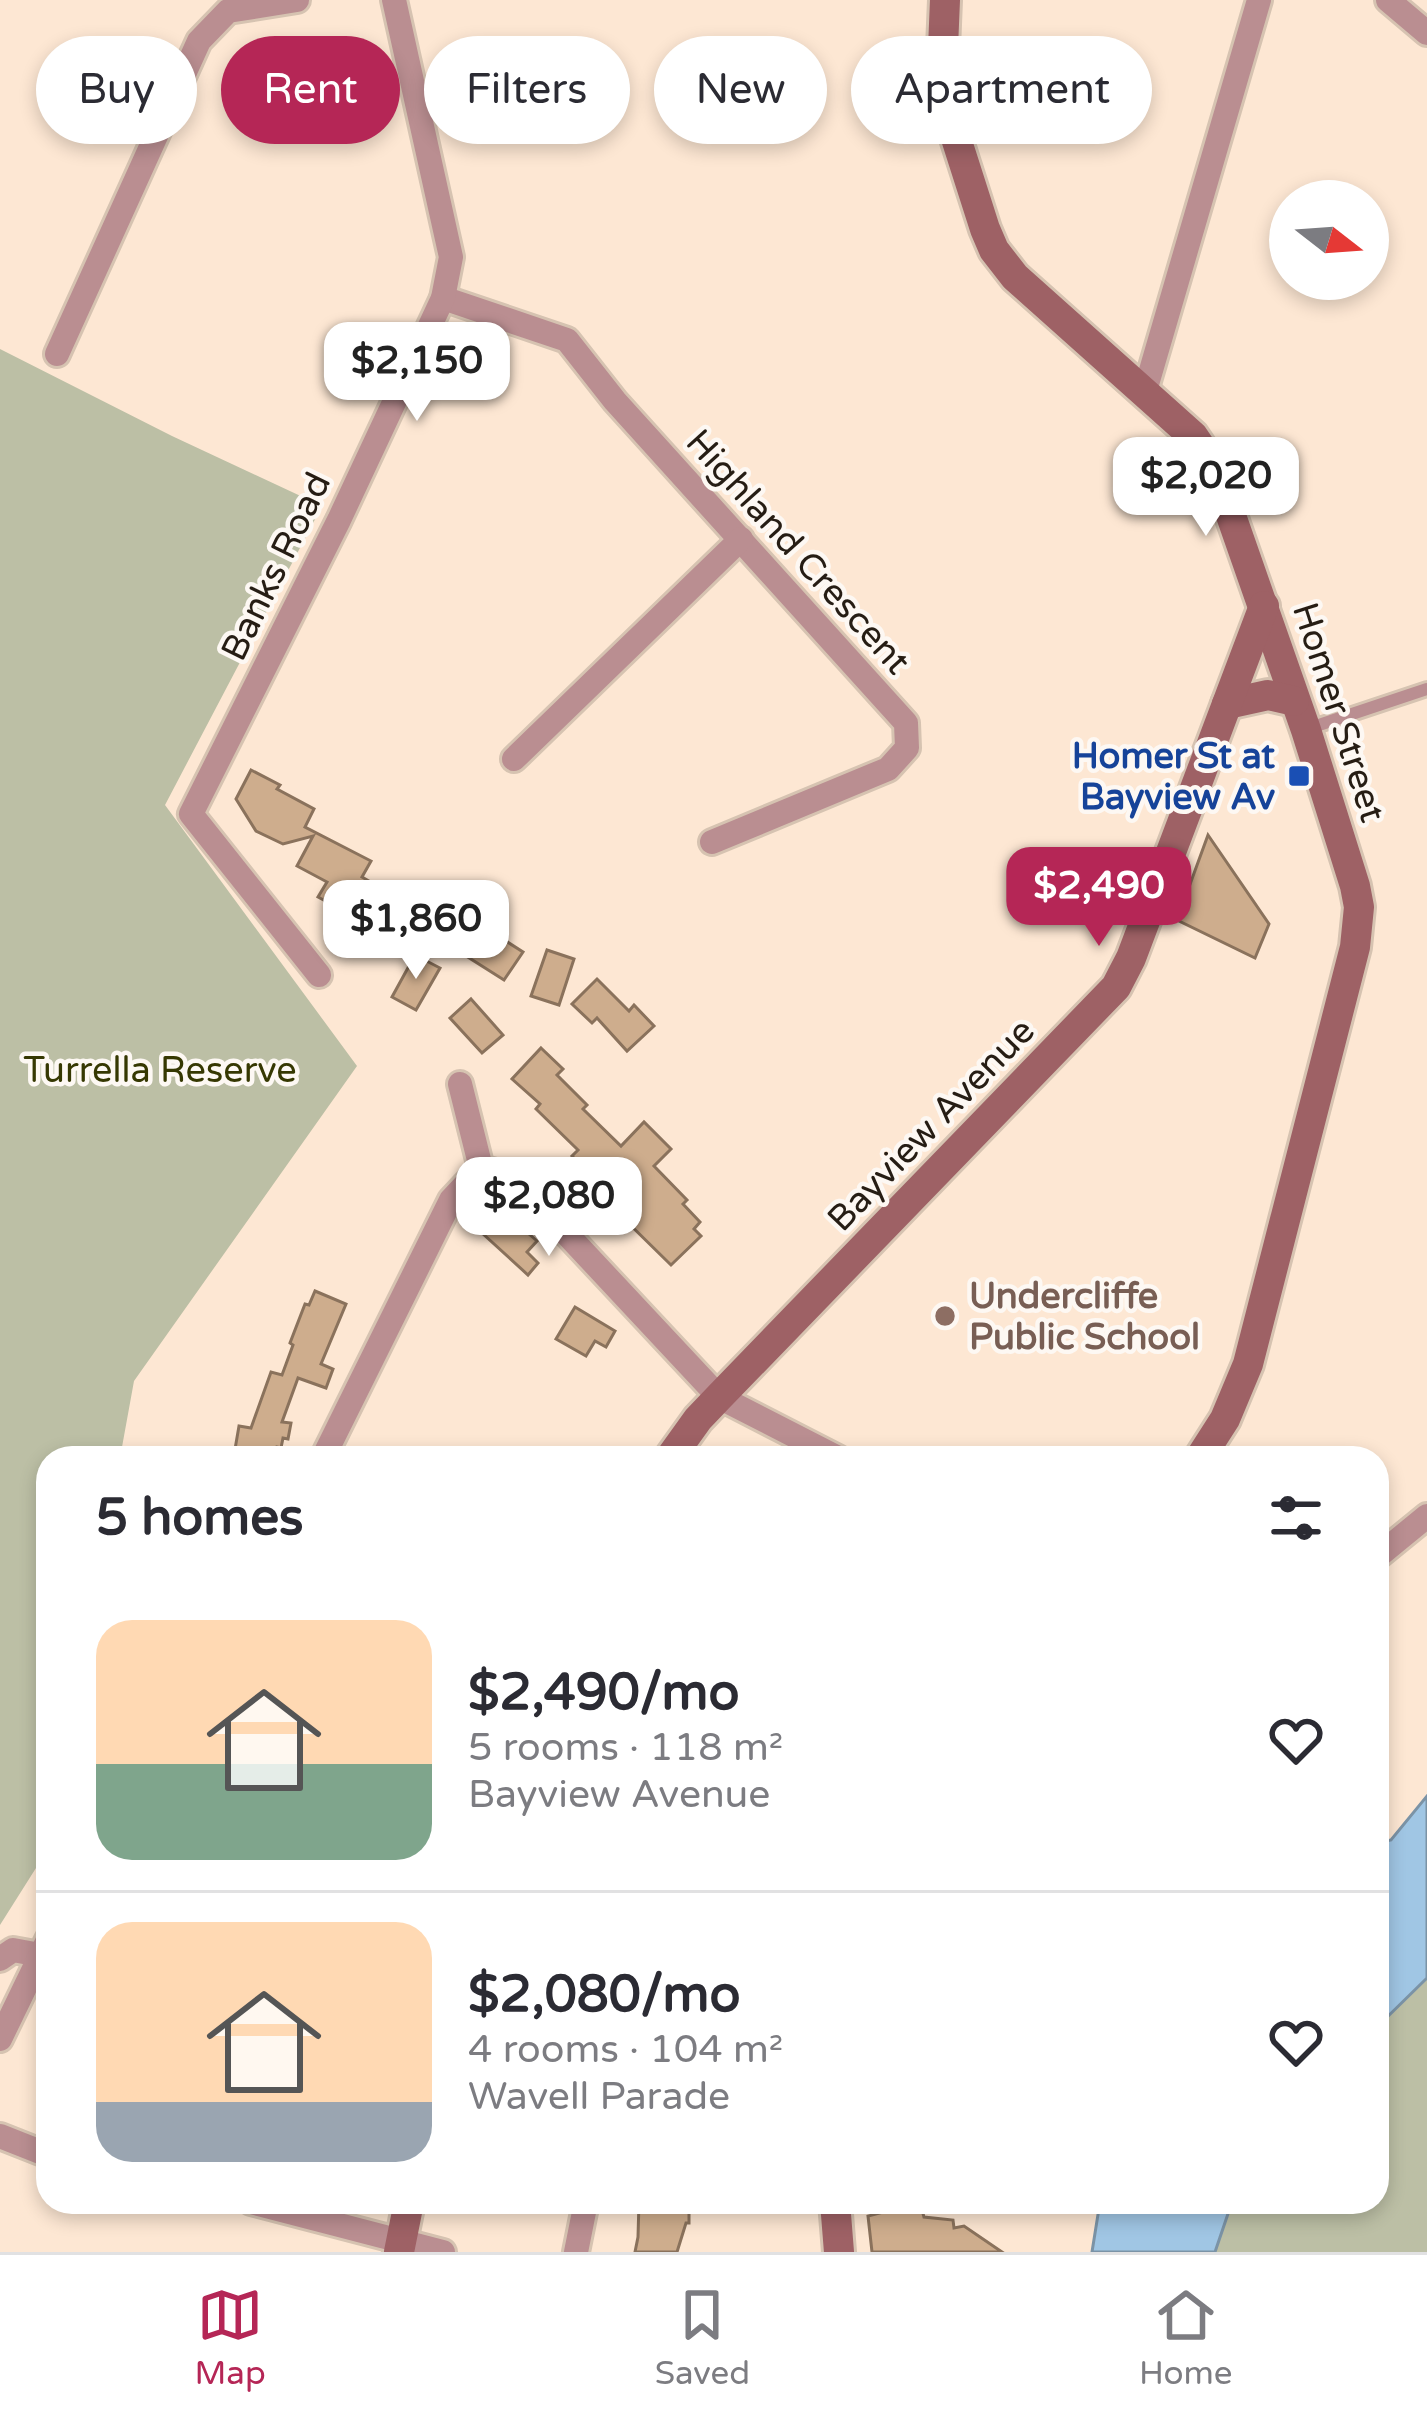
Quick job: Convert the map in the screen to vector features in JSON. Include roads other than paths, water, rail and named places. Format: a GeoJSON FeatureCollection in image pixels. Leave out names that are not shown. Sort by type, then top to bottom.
{"type":"FeatureCollection","features":[{"type":"Feature","properties":{"kind":"main road","name":"Homer Street"},"geometry":{"type":"LineString","coordinates":[[945,0],[942,72],[947,110],[994,250],[1030,292],[1193,436],[1214,466],[1264,606],[1359,907],[1333,1036],[1243,1381],[1208,1446]]}},
{"type":"Feature","properties":{"kind":"main road","name":"Bayview Avenue"},"geometry":{"type":"LineString","coordinates":[[679,1446],[719,1396],[1116,987],[1264,606]]}},
{"type":"Feature","properties":{"kind":"main road"},"geometry":{"type":"LineString","coordinates":[[1227,704],[1268,695],[1300,716]]}},
{"type":"Feature","properties":{"kind":"main road"},"geometry":{"type":"LineString","coordinates":[[400,2246],[407,2214]]}},
{"type":"Feature","properties":{"kind":"main road"},"geometry":{"type":"LineString","coordinates":[[836,2214],[839,2252]]}},
{"type":"Feature","properties":{"kind":"street"},"geometry":{"type":"LineString","coordinates":[[58,354],[199,41],[228,11],[297,0]]}},
{"type":"Feature","properties":{"kind":"street","name":"Banks Road"},"geometry":{"type":"LineString","coordinates":[[319,975],[191,814],[339,520],[442,298],[451,256],[394,0]]}},
{"type":"Feature","properties":{"kind":"street"},"geometry":{"type":"LineString","coordinates":[[1145,391],[1259,0]]}},
{"type":"Feature","properties":{"kind":"street"},"geometry":{"type":"LineString","coordinates":[[1388,0],[1427,33]]}},
{"type":"Feature","properties":{"kind":"street","name":"Highland Crescent"},"geometry":{"type":"LineString","coordinates":[[442,298],[567,340],[615,401],[905,723],[907,748],[888,769],[712,842]]}},
{"type":"Feature","properties":{"kind":"street"},"geometry":{"type":"LineString","coordinates":[[514,759],[741,538]]}},
{"type":"Feature","properties":{"kind":"street"},"geometry":{"type":"LineString","coordinates":[[460,1084],[481,1168]]}},
{"type":"Feature","properties":{"kind":"street"},"geometry":{"type":"LineString","coordinates":[[481,1168],[499,1173],[548,1214],[719,1396],[815,1446]]}},
{"type":"Feature","properties":{"kind":"street"},"geometry":{"type":"LineString","coordinates":[[329,1446],[451,1200],[481,1168]]}},
{"type":"Feature","properties":{"kind":"street"},"geometry":{"type":"LineString","coordinates":[[1389,1547],[1427,1516]]}},
{"type":"Feature","properties":{"kind":"street"},"geometry":{"type":"LineString","coordinates":[[0,1959],[14,1950],[36,1948]]}},
{"type":"Feature","properties":{"kind":"street"},"geometry":{"type":"LineString","coordinates":[[0,2038],[36,1964]]}},
{"type":"Feature","properties":{"kind":"street"},"geometry":{"type":"LineString","coordinates":[[0,2136],[36,2150]]}},
{"type":"Feature","properties":{"kind":"street"},"geometry":{"type":"LineString","coordinates":[[292,2214],[400,2246],[442,2252]]}},
{"type":"Feature","properties":{"kind":"street"},"geometry":{"type":"LineString","coordinates":[[576,2252],[584,2214]]}},
{"type":"Feature","properties":{"kind":"lane"},"geometry":{"type":"LineString","coordinates":[[1300,716],[1329,724],[1427,689]]}},
{"type":"Feature","properties":{"kind":"water"},"geometry":{"type":"Polygon","coordinates":[[[1427,1796],[1427,1978],[1389,2015],[1389,1840],[1427,1796]]]}},
{"type":"Feature","properties":{"kind":"water"},"geometry":{"type":"Polygon","coordinates":[[[1098,2214],[1228,2214],[1215,2252],[1092,2252],[1098,2214]]]}},
{"type":"Feature","properties":{"kind":"place","name":"Homer St at Bayview Av"},"geometry":{"type":"Point","coordinates":[1299,776]}},
{"type":"Feature","properties":{"kind":"place","name":"Undercliffe Public School"},"geometry":{"type":"Point","coordinates":[945,1316]}},
{"type":"Feature","properties":{"kind":"park label","name":"Turrella Reserve"},"geometry":{"type":"Point","coordinates":[160,1069]}}]}
